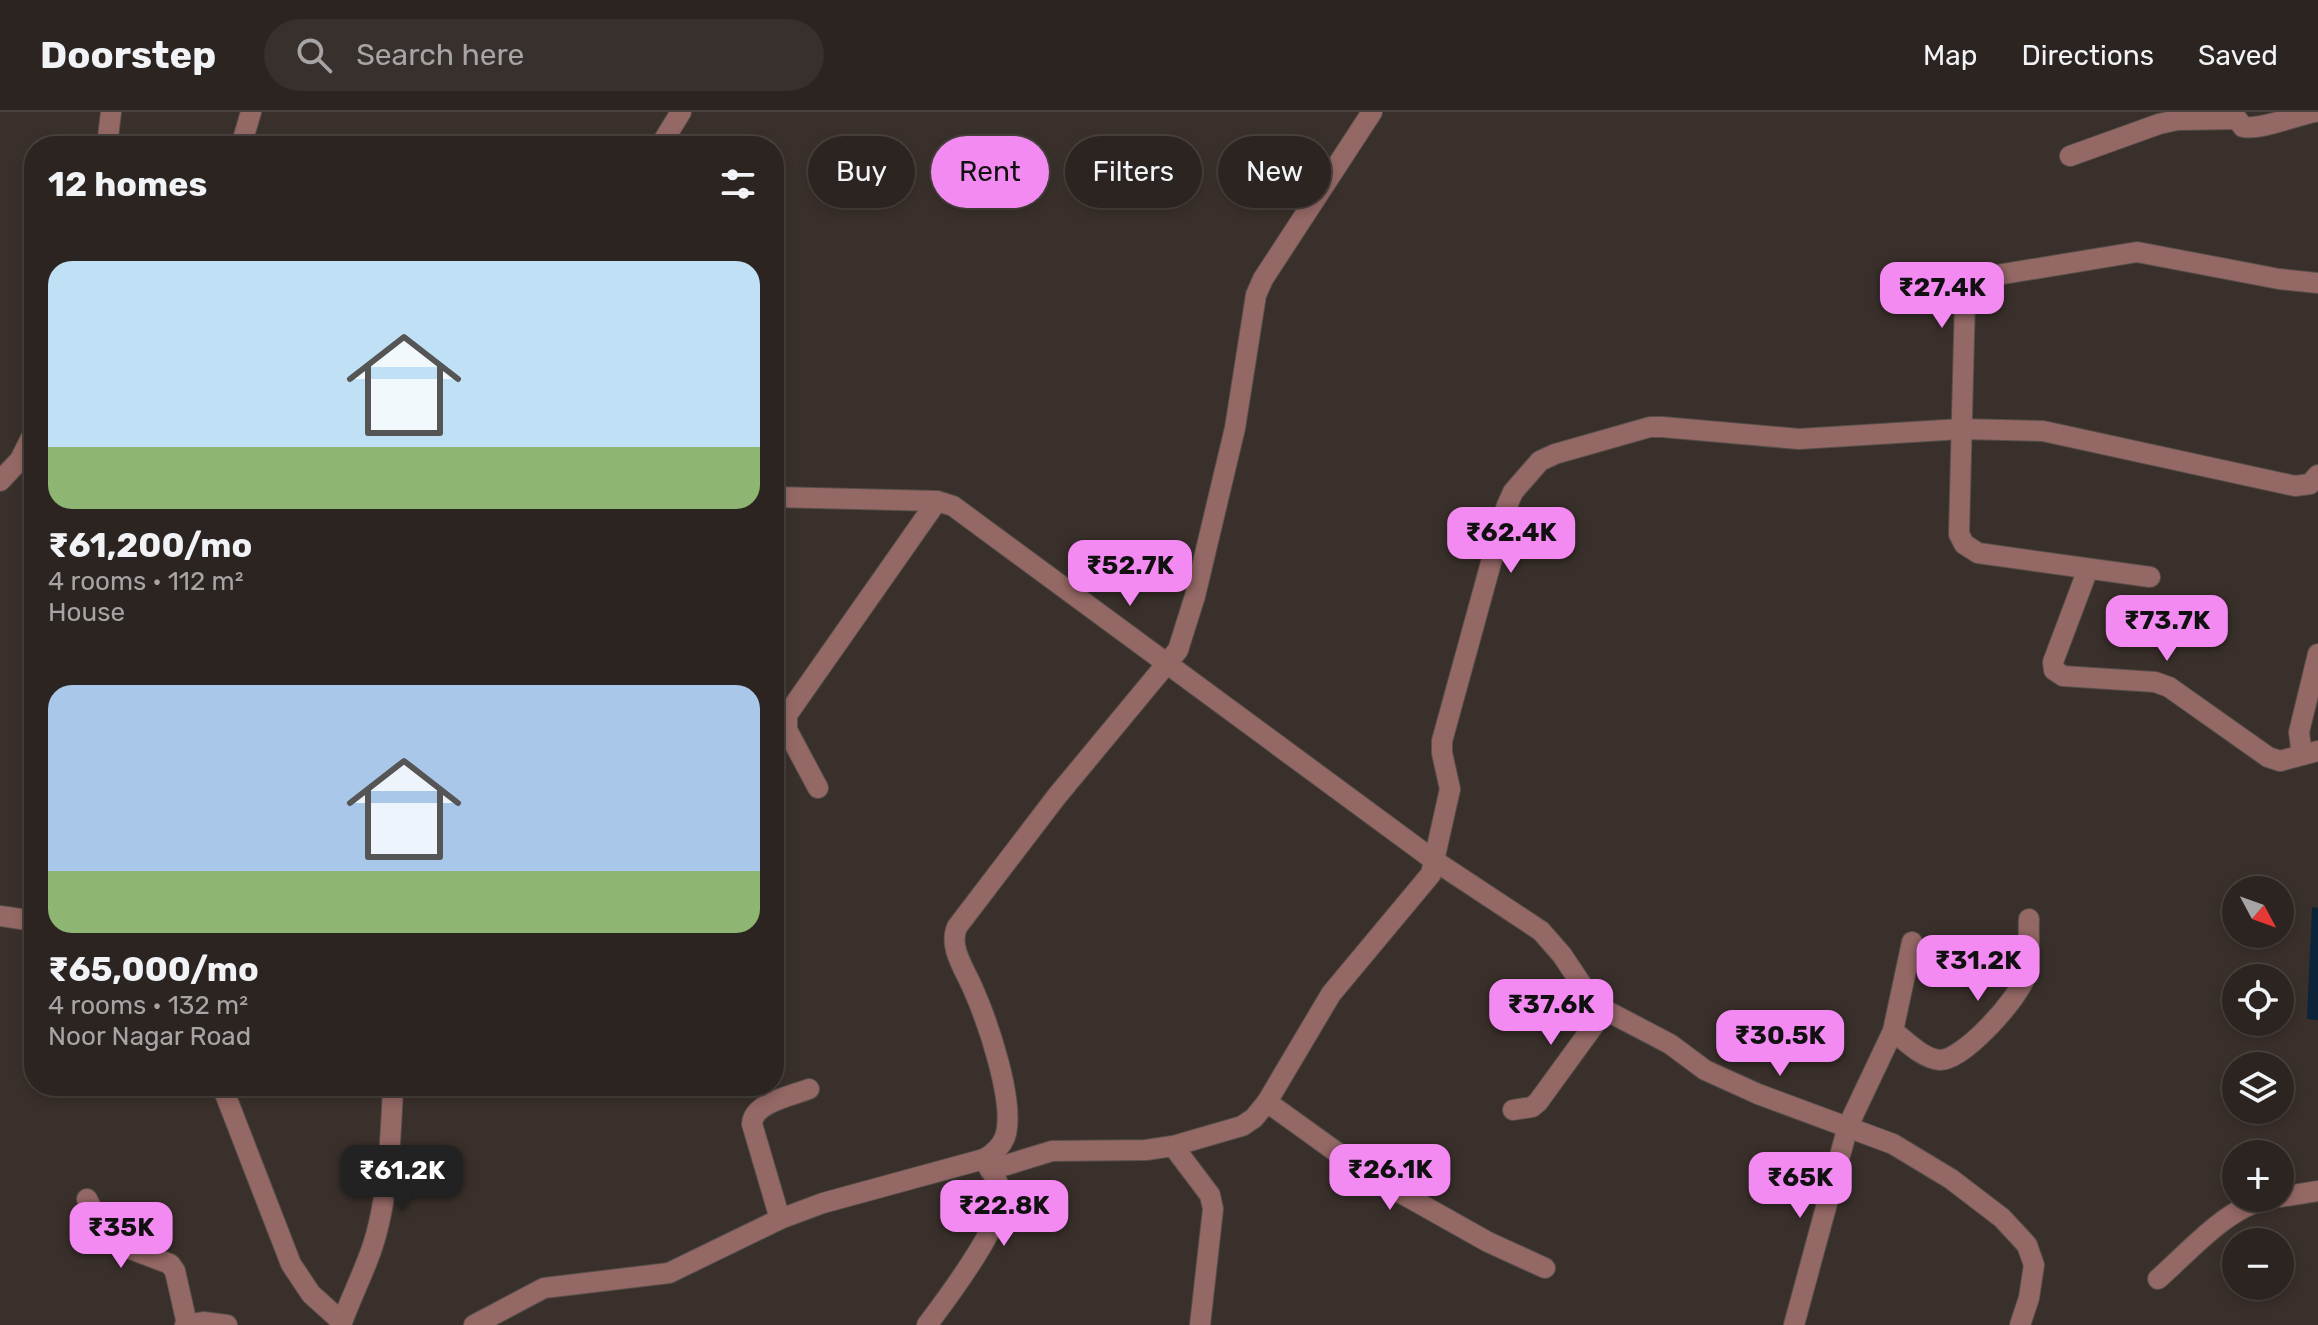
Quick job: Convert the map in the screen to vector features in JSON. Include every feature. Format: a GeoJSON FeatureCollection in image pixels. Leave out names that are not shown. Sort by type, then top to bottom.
{"type":"FeatureCollection","features":[{"type":"Feature","properties":{"kind":"street"},"geometry":{"type":"LineString","coordinates":[[108,136],[111,112]]}},
{"type":"Feature","properties":{"kind":"street"},"geometry":{"type":"LineString","coordinates":[[244,136],[251,112]]}},
{"type":"Feature","properties":{"kind":"street"},"geometry":{"type":"LineString","coordinates":[[666,136],[681,112]]}},
{"type":"Feature","properties":{"kind":"street"},"geometry":{"type":"LineString","coordinates":[[987,1165],[1006,1134],[1005,1084],[976,994],[953,936],[1057,796],[1178,650],[1199,581],[1235,428],[1256,295],[1263,279],[1372,112]]}},
{"type":"Feature","properties":{"kind":"street"},"geometry":{"type":"LineString","coordinates":[[2070,156],[2177,120],[2234,116],[2243,127],[2255,129],[2315,112]]}},
{"type":"Feature","properties":{"kind":"street"},"geometry":{"type":"LineString","coordinates":[[2150,577],[1978,553],[1964,544],[1959,534],[1965,298],[1968,286],[1979,278],[2137,252],[2279,279],[2318,283]]}},
{"type":"Feature","properties":{"kind":"street"},"geometry":{"type":"LineString","coordinates":[[474,1325],[544,1288],[624,1280],[677,1270],[780,1219],[823,1203],[1052,1151],[1146,1150],[1173,1146],[1242,1126],[1254,1118],[1267,1102],[1331,994],[1425,884],[1435,861],[1450,789],[1442,741],[1506,508],[1513,492],[1540,461],[1555,454],[1650,427],[1799,439],[1961,429],[2061,433],[2295,486],[2310,484],[2318,475]]}},
{"type":"Feature","properties":{"kind":"street"},"geometry":{"type":"LineString","coordinates":[[0,481],[24,452]]}},
{"type":"Feature","properties":{"kind":"street"},"geometry":{"type":"LineString","coordinates":[[784,497],[937,501],[953,506],[1435,861],[1541,931],[1562,955],[1588,994],[1605,1010],[1670,1044],[1705,1070],[1758,1094],[1893,1144],[1951,1179],[2002,1218],[2027,1245],[2034,1265],[2029,1298],[2020,1325]]}},
{"type":"Feature","properties":{"kind":"street"},"geometry":{"type":"LineString","coordinates":[[818,788],[787,730],[787,715],[937,501]]}},
{"type":"Feature","properties":{"kind":"street"},"geometry":{"type":"LineString","coordinates":[[2088,569],[2053,662],[2054,670],[2063,676],[2155,682],[2169,687],[2268,757],[2280,761],[2310,753],[2299,732],[2318,654]]}},
{"type":"Feature","properties":{"kind":"street"},"geometry":{"type":"LineString","coordinates":[[0,916],[24,920]]}},
{"type":"Feature","properties":{"kind":"street"},"geometry":{"type":"LineString","coordinates":[[1893,1031],[1927,1057],[1941,1060],[1957,1055],[1970,1045],[2016,993],[2026,975],[2029,919]]}},
{"type":"Feature","properties":{"kind":"street"},"geometry":{"type":"LineString","coordinates":[[1794,1325],[1848,1126],[1893,1031],[1912,942]]}},
{"type":"Feature","properties":{"kind":"street"},"geometry":{"type":"LineString","coordinates":[[1513,1110],[1532,1107],[1538,1102],[1605,1010]]}},
{"type":"Feature","properties":{"kind":"street"},"geometry":{"type":"LineString","coordinates":[[780,1219],[752,1124],[753,1117],[760,1108],[809,1089]]}},
{"type":"Feature","properties":{"kind":"street"},"geometry":{"type":"LineString","coordinates":[[226,1096],[291,1264],[311,1294],[341,1324],[371,1250],[378,1224],[390,1144],[392,1096]]}},
{"type":"Feature","properties":{"kind":"street"},"geometry":{"type":"LineString","coordinates":[[1267,1102],[1367,1174],[1488,1242],[1545,1268]]}},
{"type":"Feature","properties":{"kind":"street"},"geometry":{"type":"LineString","coordinates":[[1173,1146],[1210,1195],[1213,1209],[1200,1325]]}},
{"type":"Feature","properties":{"kind":"street"},"geometry":{"type":"LineString","coordinates":[[927,1325],[959,1282],[998,1214],[1001,1198],[999,1185],[987,1165]]}},
{"type":"Feature","properties":{"kind":"street"},"geometry":{"type":"LineString","coordinates":[[2294,1195],[2318,1191]]}},
{"type":"Feature","properties":{"kind":"street"},"geometry":{"type":"LineString","coordinates":[[87,1199],[112,1242],[170,1264],[175,1271],[186,1325],[203,1322],[227,1325]]}},
{"type":"Feature","properties":{"kind":"street"},"geometry":{"type":"LineString","coordinates":[[2158,1279],[2236,1212]]}},
{"type":"Feature","properties":{"kind":"water"},"geometry":{"type":"Polygon","coordinates":[[[2312,907],[2318,908],[2318,1020],[2307,1019],[2312,907]]]}}]}
